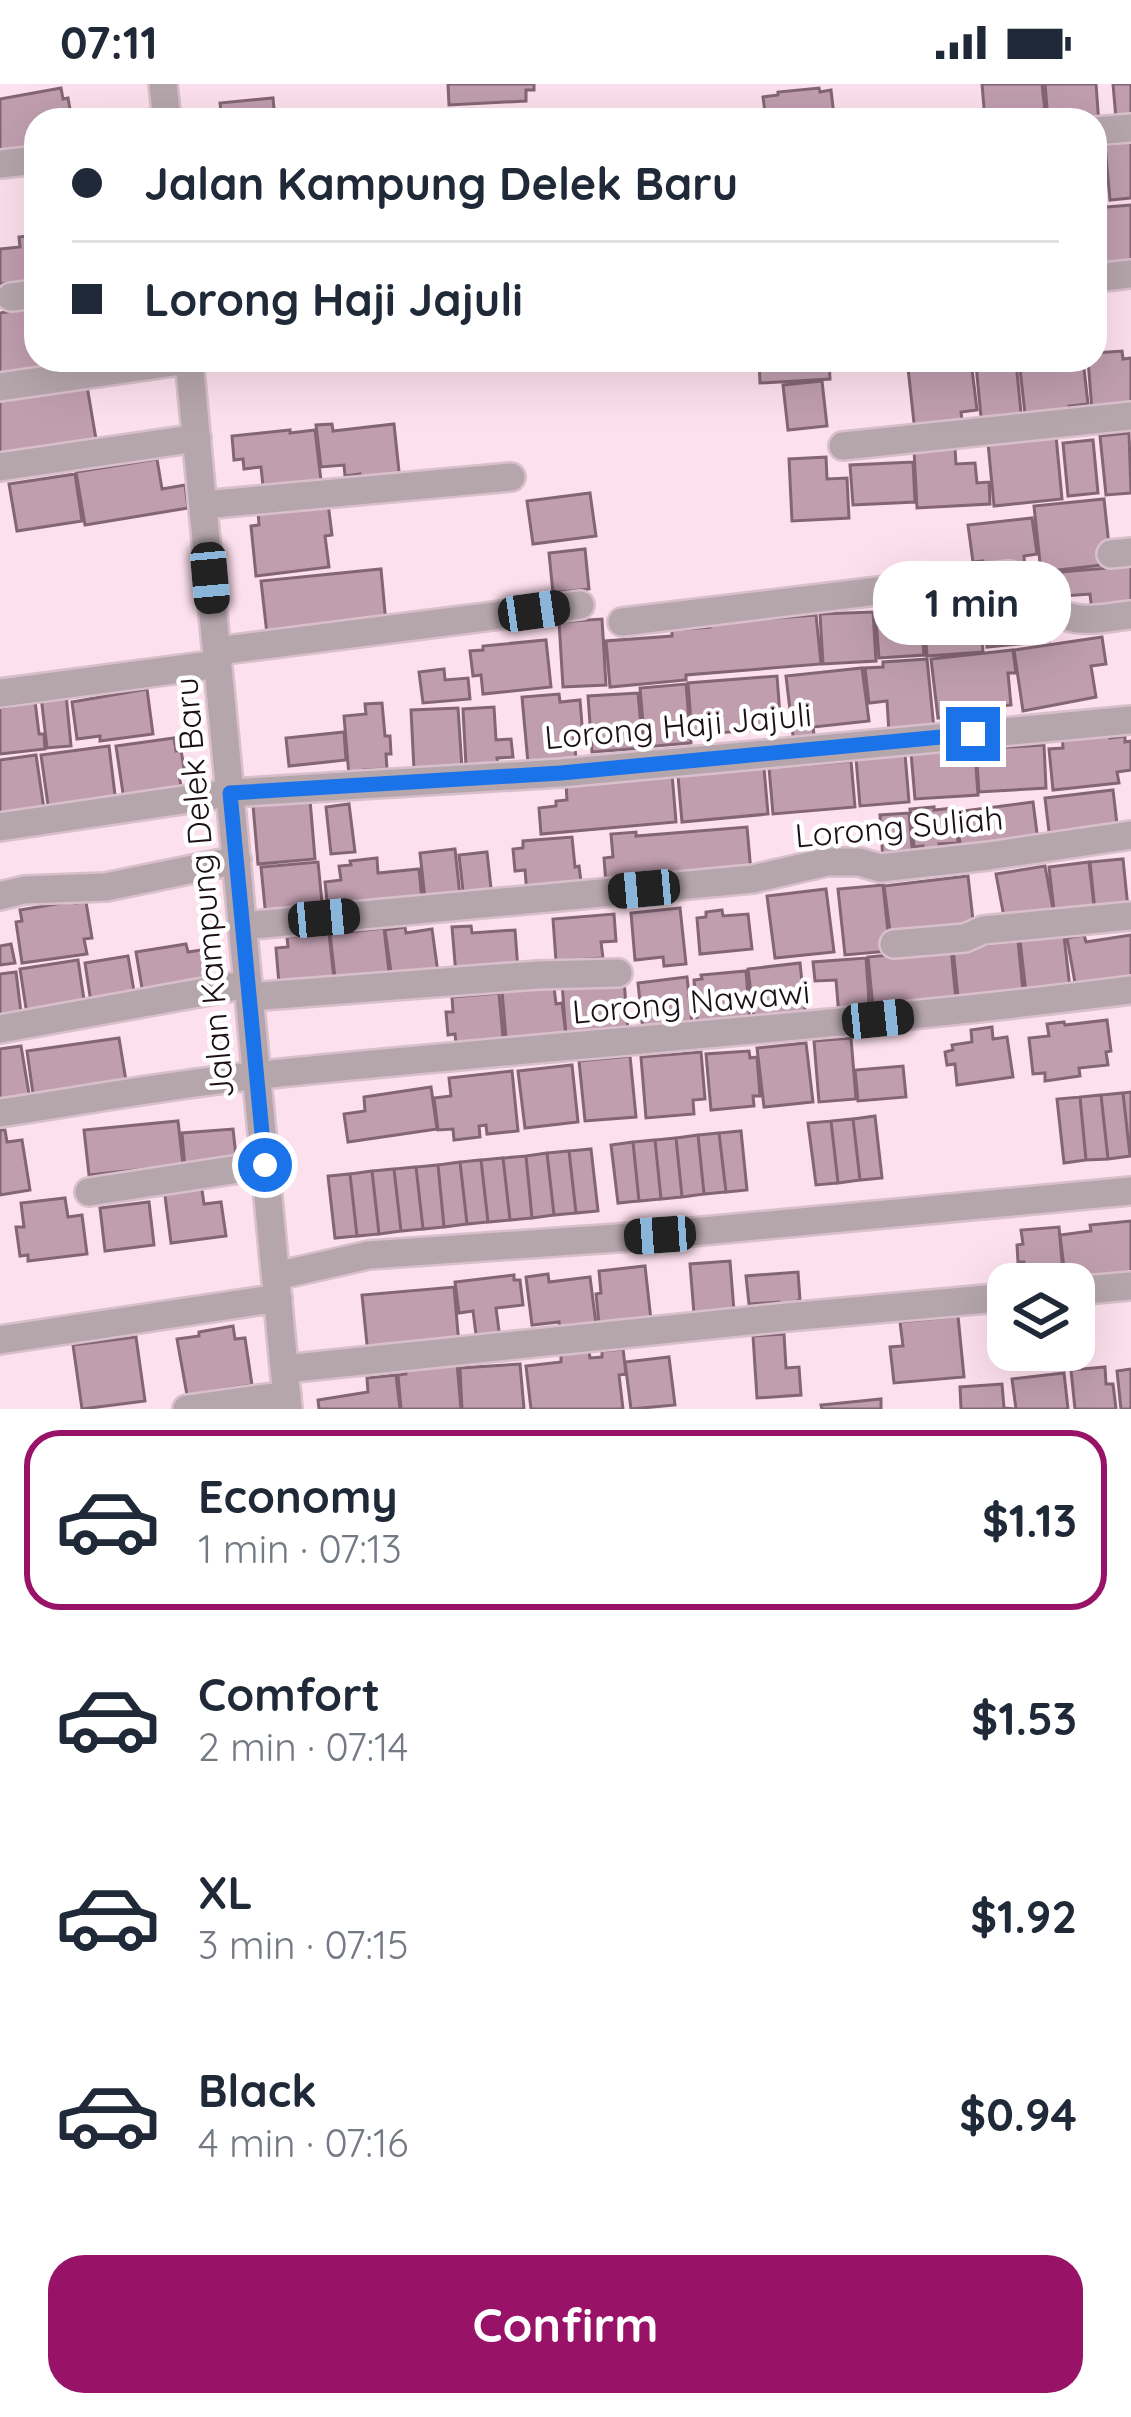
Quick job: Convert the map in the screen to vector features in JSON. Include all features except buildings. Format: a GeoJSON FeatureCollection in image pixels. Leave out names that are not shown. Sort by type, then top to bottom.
{"type":"FeatureCollection","features":[{"type":"Feature","properties":{"kind":"street"},"geometry":{"type":"LineString","coordinates":[[0,386],[101,372]]}},
{"type":"Feature","properties":{"kind":"street","name":"Jalan Kampung Delek Baru"},"geometry":{"type":"LineString","coordinates":[[189,372],[287,1391]]}},
{"type":"Feature","properties":{"kind":"street"},"geometry":{"type":"LineString","coordinates":[[843,446],[1131,416]]}},
{"type":"Feature","properties":{"kind":"street"},"geometry":{"type":"LineString","coordinates":[[0,466],[197,438]]}},
{"type":"Feature","properties":{"kind":"street"},"geometry":{"type":"LineString","coordinates":[[203,506],[511,477]]}},
{"type":"Feature","properties":{"kind":"street"},"geometry":{"type":"LineString","coordinates":[[622,622],[1009,575],[1026,582],[1058,613],[1080,620],[1131,615]]}},
{"type":"Feature","properties":{"kind":"street"},"geometry":{"type":"LineString","coordinates":[[0,693],[580,605]]}},
{"type":"Feature","properties":{"kind":"street","name":"Lorong Haji Jajuli"},"geometry":{"type":"LineString","coordinates":[[0,827],[230,793],[561,773],[1131,719]]}},
{"type":"Feature","properties":{"kind":"street","name":"Lorong Suliah"},"geometry":{"type":"LineString","coordinates":[[243,926],[753,879],[826,862],[859,862],[880,868],[1131,835]]}},
{"type":"Feature","properties":{"kind":"street"},"geometry":{"type":"LineString","coordinates":[[0,896],[23,890],[106,887],[237,860]]}},
{"type":"Feature","properties":{"kind":"street"},"geometry":{"type":"LineString","coordinates":[[894,944],[1131,916]]}},
{"type":"Feature","properties":{"kind":"street"},"geometry":{"type":"LineString","coordinates":[[0,1029],[249,990],[618,973]]}},
{"type":"Feature","properties":{"kind":"street","name":"Lorong Nawawi"},"geometry":{"type":"LineString","coordinates":[[0,1113],[257,1075],[836,1023],[1131,990]]}},
{"type":"Feature","properties":{"kind":"street"},"geometry":{"type":"LineString","coordinates":[[89,1192],[265,1165]]}},
{"type":"Feature","properties":{"kind":"street"},"geometry":{"type":"LineString","coordinates":[[0,1340],[277,1287],[369,1255],[660,1235],[1131,1191]]}},
{"type":"Feature","properties":{"kind":"street"},"geometry":{"type":"LineString","coordinates":[[1095,1289],[1131,1286]]}},
{"type":"Feature","properties":{"kind":"street"},"geometry":{"type":"LineString","coordinates":[[187,1409],[777,1318],[987,1299]]}},
{"type":"Feature","properties":{"kind":"route"},"geometry":{"type":"LineString","coordinates":[[265,1165],[230,793],[561,773],[973,734]]}}]}
